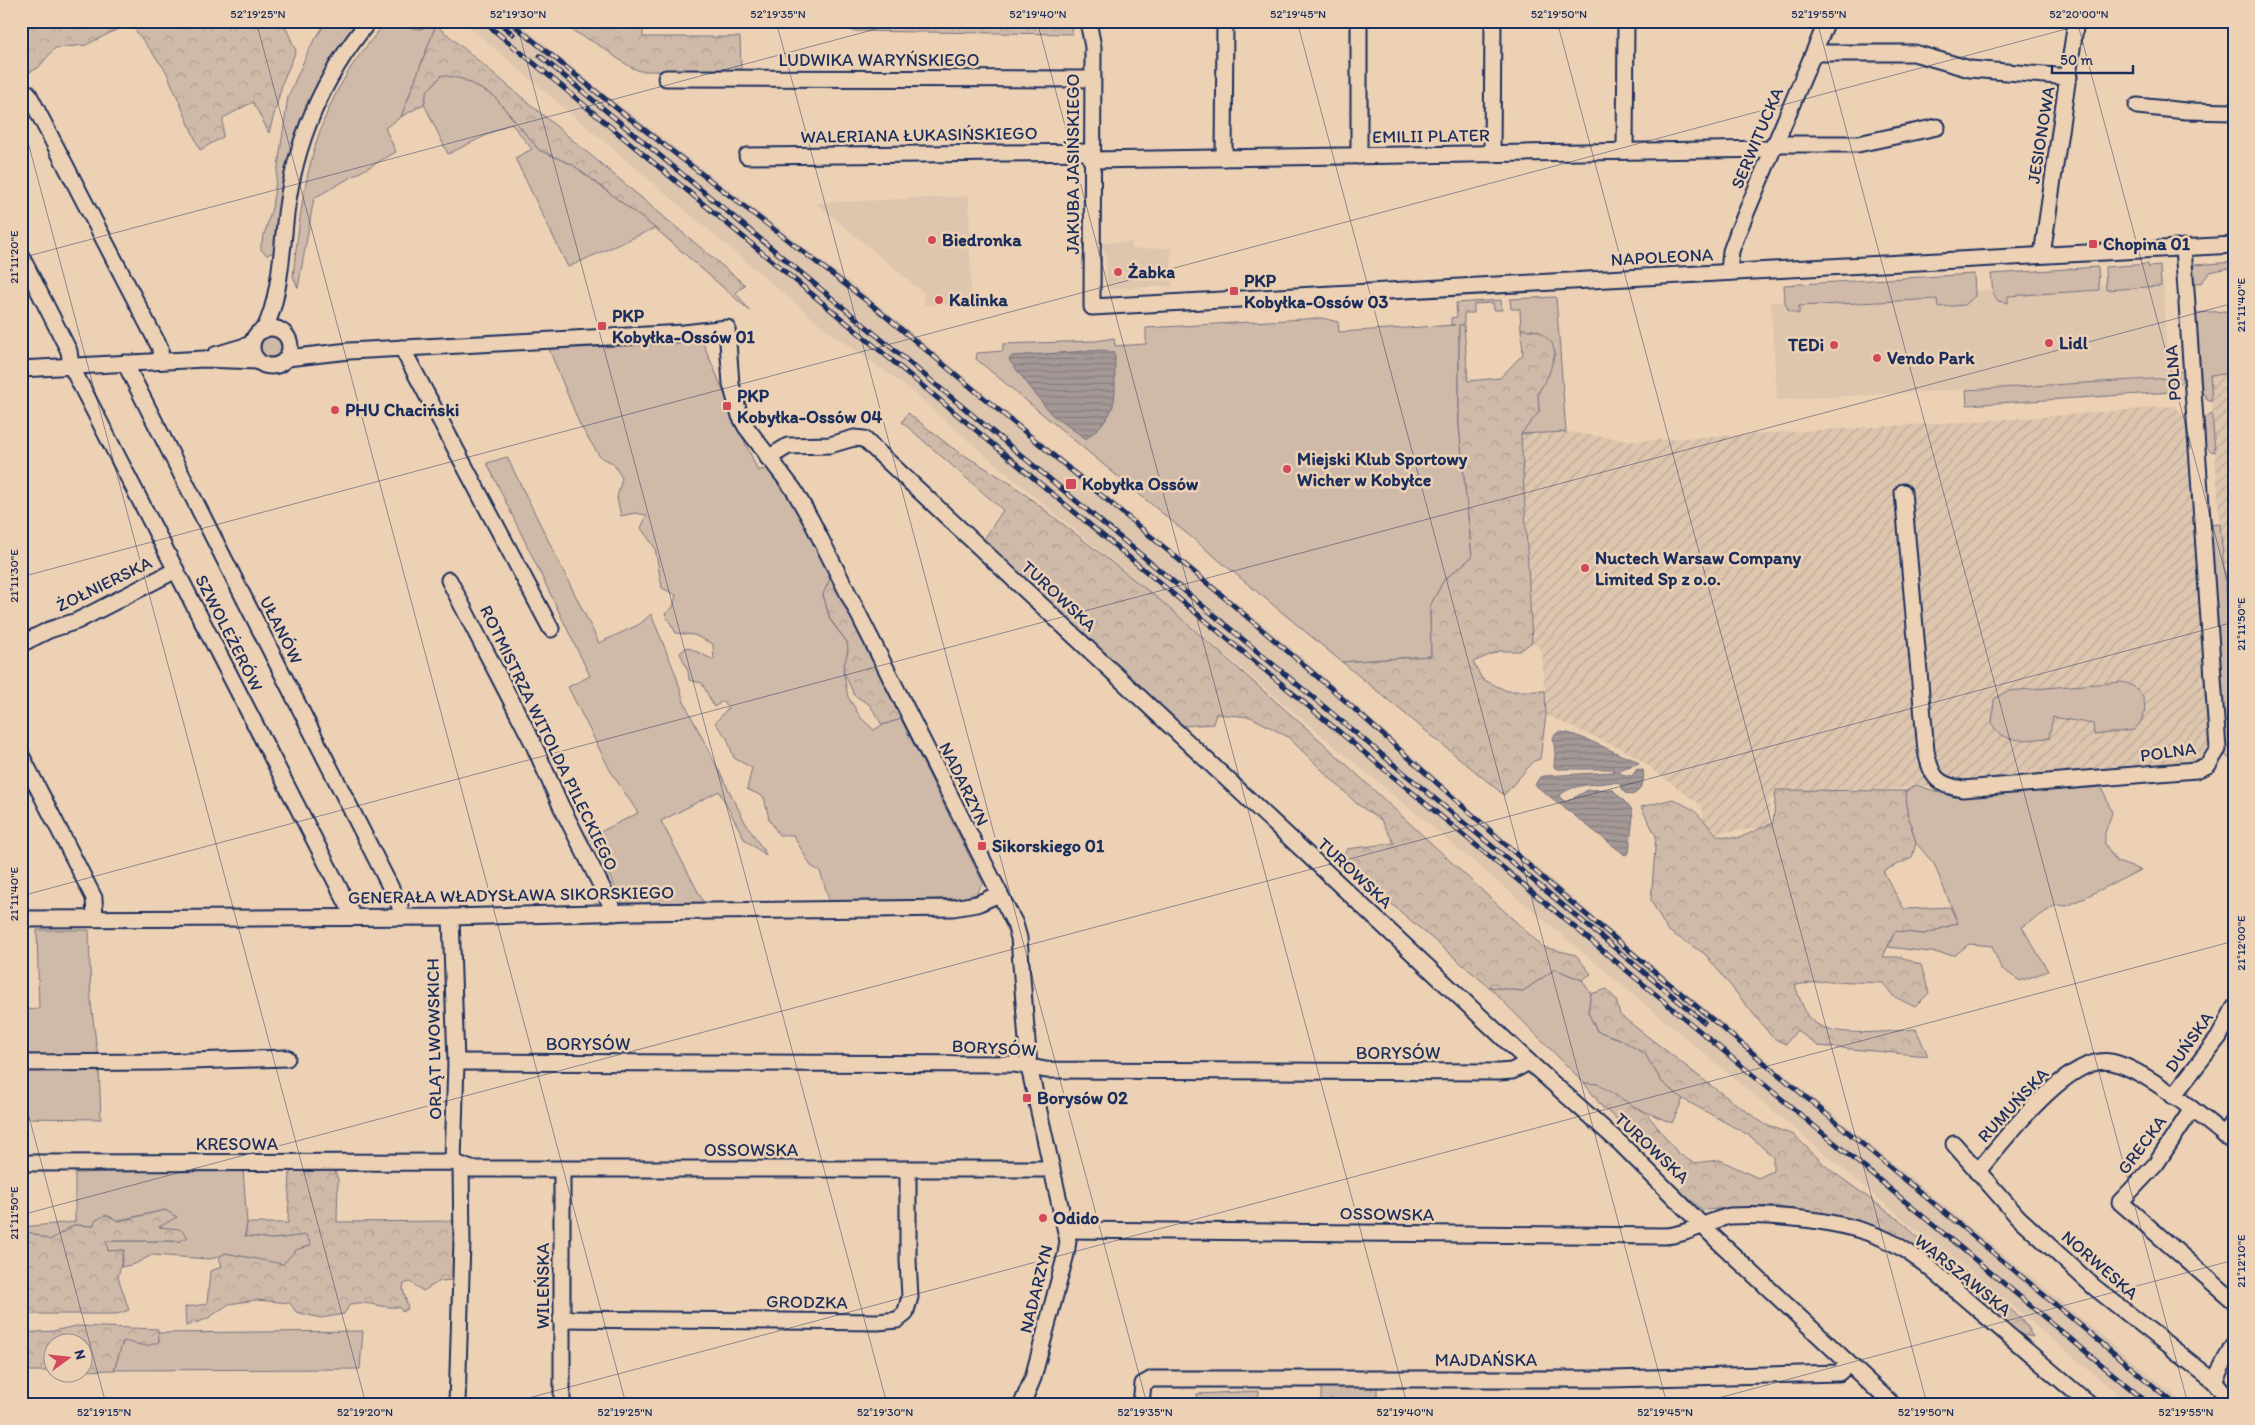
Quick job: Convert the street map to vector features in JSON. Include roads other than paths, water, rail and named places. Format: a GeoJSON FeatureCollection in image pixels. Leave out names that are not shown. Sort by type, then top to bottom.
{"type":"FeatureCollection","features":[{"type":"Feature","properties":{"kind":"street"},"geometry":{"type":"LineString","coordinates":[[264,330],[271,313],[281,262],[294,163],[315,106],[339,61],[369,21]]}},
{"type":"Feature","properties":{"kind":"street","name":"JAKUBA JASIŃSKIEGO"},"geometry":{"type":"LineString","coordinates":[[1088,21],[1092,47],[1092,307]]}},
{"type":"Feature","properties":{"kind":"street"},"geometry":{"type":"LineString","coordinates":[[1224,158],[1225,21]]}},
{"type":"Feature","properties":{"kind":"street"},"geometry":{"type":"LineString","coordinates":[[1359,21],[1359,156]]}},
{"type":"Feature","properties":{"kind":"street"},"geometry":{"type":"LineString","coordinates":[[1492,21],[1492,154]]}},
{"type":"Feature","properties":{"kind":"street"},"geometry":{"type":"LineString","coordinates":[[1625,152],[1626,21]]}},
{"type":"Feature","properties":{"kind":"street","name":"SERWITUCKA"},"geometry":{"type":"LineString","coordinates":[[1729,272],[1731,251],[1827,21]]}},
{"type":"Feature","properties":{"kind":"street","name":"JESIONOWA"},"geometry":{"type":"LineString","coordinates":[[2042,255],[2076,21]]}},
{"type":"Feature","properties":{"kind":"street"},"geometry":{"type":"LineString","coordinates":[[1814,53],[1914,53],[1970,68],[2069,77]]}},
{"type":"Feature","properties":{"kind":"street","name":"LUDWIKA WARYŃSKIEGO"},"geometry":{"type":"LineString","coordinates":[[666,78],[1091,79]]}},
{"type":"Feature","properties":{"kind":"street"},"geometry":{"type":"LineString","coordinates":[[28,93],[160,348],[161,361]]}},
{"type":"Feature","properties":{"kind":"street"},"geometry":{"type":"LineString","coordinates":[[2137,106],[2186,111],[2234,112]]}},
{"type":"Feature","properties":{"kind":"street","name":"EMILII PLATER"},"geometry":{"type":"LineString","coordinates":[[1091,156],[1224,158],[1625,152],[1773,147],[1858,144],[1937,127]]}},
{"type":"Feature","properties":{"kind":"street","name":"WALERIANA ŁUKASIŃSKIEGO"},"geometry":{"type":"LineString","coordinates":[[747,156],[1091,156]]}},
{"type":"Feature","properties":{"kind":"street","name":"NAPOLEONA"},"geometry":{"type":"LineString","coordinates":[[1092,307],[2234,245]]}},
{"type":"Feature","properties":{"kind":"street","name":"POLNA"},"geometry":{"type":"LineString","coordinates":[[1903,492],[1926,750],[1930,770],[1938,782],[1963,789],[2196,770],[2208,765],[2218,749],[2217,719],[2208,627],[2183,248]]}},
{"type":"Feature","properties":{"kind":"street","name":"SZWOLEŻERÓW"},"geometry":{"type":"LineString","coordinates":[[21,256],[69,351],[71,366],[354,917]]}},
{"type":"Feature","properties":{"kind":"street"},"geometry":{"type":"LineString","coordinates":[[281,262],[285,336],[289,349],[286,358]]}},
{"type":"Feature","properties":{"kind":"street","name":"NADARZYN"},"geometry":{"type":"LineString","coordinates":[[402,348],[727,328],[731,384],[736,404],[746,427],[794,490],[811,520],[999,894],[1019,938],[1029,1067],[1050,1169],[1067,1230],[1066,1254],[1033,1378],[1022,1404]]}},
{"type":"Feature","properties":{"kind":"street"},"geometry":{"type":"LineString","coordinates":[[349,351],[294,343],[273,329],[264,330],[256,335],[252,344],[253,353],[258,361],[266,366],[275,366],[286,358],[349,351],[402,348],[551,629]]}},
{"type":"Feature","properties":{"kind":"street"},"geometry":{"type":"LineString","coordinates":[[204,359],[252,344]]}},
{"type":"Feature","properties":{"kind":"street"},"geometry":{"type":"LineString","coordinates":[[21,369],[204,359],[258,361]]}},
{"type":"Feature","properties":{"kind":"street","name":"UŁANÓW"},"geometry":{"type":"LineString","coordinates":[[125,363],[400,906],[400,916]]}},
{"type":"Feature","properties":{"kind":"street","name":"TUROWSKA"},"geometry":{"type":"LineString","coordinates":[[768,458],[788,446],[830,445],[854,438],[864,439],[1528,1062],[1621,1144],[1705,1225],[1717,1240],[1892,1404]]}},
{"type":"Feature","properties":{"kind":"street","name":"ŻOŁNIERSKA"},"geometry":{"type":"LineString","coordinates":[[21,644],[49,630],[77,620],[176,570]]}},
{"type":"Feature","properties":{"kind":"street","name":"ROTMISTRZA WITOLDA PILECKIEGO"},"geometry":{"type":"LineString","coordinates":[[449,580],[532,741],[561,806],[615,912]]}},
{"type":"Feature","properties":{"kind":"street"},"geometry":{"type":"LineString","coordinates":[[21,755],[94,898],[95,918]]}},
{"type":"Feature","properties":{"kind":"street","name":"GENERAŁA WŁADYSŁAWA SIKORSKIEGO"},"geometry":{"type":"LineString","coordinates":[[21,919],[451,917],[615,912],[953,908],[978,904],[999,894]]}},
{"type":"Feature","properties":{"kind":"street","name":"ORLĄT LWOWSKICH"},"geometry":{"type":"LineString","coordinates":[[451,917],[457,1163],[462,1242],[457,1404]]}},
{"type":"Feature","properties":{"kind":"street","name":"DUŃSKA"},"geometry":{"type":"LineString","coordinates":[[2173,1096],[2220,1037],[2234,1008]]}},
{"type":"Feature","properties":{"kind":"street"},"geometry":{"type":"LineString","coordinates":[[21,1063],[158,1062],[288,1058]]}},
{"type":"Feature","properties":{"kind":"street","name":"RUMUŃSKA"},"geometry":{"type":"LineString","coordinates":[[1977,1172],[2054,1085],[2077,1070],[2094,1063],[2110,1061],[2152,1081],[2192,1109],[2229,1139]]}},
{"type":"Feature","properties":{"kind":"street","name":"BORYSÓW"},"geometry":{"type":"LineString","coordinates":[[456,1062],[1014,1064],[1046,1070],[1499,1072],[1512,1071],[1528,1062]]}},
{"type":"Feature","properties":{"kind":"street","name":"GRECKA"},"geometry":{"type":"LineString","coordinates":[[2192,1109],[2156,1164],[2120,1202],[2234,1301]]}},
{"type":"Feature","properties":{"kind":"street"},"geometry":{"type":"LineString","coordinates":[[2229,1139],[2234,1121]]}},
{"type":"Feature","properties":{"kind":"street","name":"NORWESKA"},"geometry":{"type":"LineString","coordinates":[[1954,1144],[2018,1217],[2094,1287],[2214,1381],[2232,1404]]}},
{"type":"Feature","properties":{"kind":"street","name":"KRESOWA"},"geometry":{"type":"LineString","coordinates":[[21,1163],[457,1163]]}},
{"type":"Feature","properties":{"kind":"street","name":"OSSOWSKA"},"geometry":{"type":"LineString","coordinates":[[457,1163],[471,1169],[1050,1169]]}},
{"type":"Feature","properties":{"kind":"street","name":"WILEŃSKA"},"geometry":{"type":"LineString","coordinates":[[562,1169],[562,1404]]}},
{"type":"Feature","properties":{"kind":"street","name":"GRODZKA"},"geometry":{"type":"LineString","coordinates":[[561,1319],[868,1322],[897,1320],[905,1314],[910,1297],[908,1169]]}},
{"type":"Feature","properties":{"kind":"street","name":"WARSZAWSKA"},"geometry":{"type":"LineString","coordinates":[[1705,1225],[1730,1216],[1780,1218],[1816,1222],[1858,1230],[1888,1240],[1925,1264],[2089,1404]]}},
{"type":"Feature","properties":{"kind":"street","name":"OSSOWSKA"},"geometry":{"type":"LineString","coordinates":[[1067,1230],[1678,1236],[1705,1225]]}},
{"type":"Feature","properties":{"kind":"street"},"geometry":{"type":"LineString","coordinates":[[2214,1381],[2234,1344]]}},
{"type":"Feature","properties":{"kind":"street","name":"MAJDAŃSKA"},"geometry":{"type":"LineString","coordinates":[[1141,1404],[1143,1384],[1152,1379],[1611,1379],[1839,1374],[1848,1364]]}},
{"type":"Feature","properties":{"kind":"railway"},"geometry":{"type":"LineString","coordinates":[[483,21],[2149,1404]]}},
{"type":"Feature","properties":{"kind":"railway"},"geometry":{"type":"LineString","coordinates":[[497,21],[513,34]]}},
{"type":"Feature","properties":{"kind":"railway"},"geometry":{"type":"LineString","coordinates":[[509,21],[620,111],[872,305],[1219,593],[1333,690],[1553,887],[2175,1404]]}},
{"type":"Feature","properties":{"kind":"railway"},"geometry":{"type":"LineString","coordinates":[[540,56],[1704,1022]]}},
{"type":"Feature","properties":{"kind":"place","name":"Biedronka"},"geometry":{"type":"Point","coordinates":[932,240]}},
{"type":"Feature","properties":{"kind":"place","name":"Chopina 01"},"geometry":{"type":"Point","coordinates":[2093,244]}},
{"type":"Feature","properties":{"kind":"place","name":"Żabka"},"geometry":{"type":"Point","coordinates":[1118,272]}},
{"type":"Feature","properties":{"kind":"place","name":"PKP Kobyłka-Ossów 03"},"geometry":{"type":"Point","coordinates":[1234,291]}},
{"type":"Feature","properties":{"kind":"place","name":"Kalinka"},"geometry":{"type":"Point","coordinates":[939,300]}},
{"type":"Feature","properties":{"kind":"place","name":"PKP Kobyłka-Ossów 01"},"geometry":{"type":"Point","coordinates":[602,326]}},
{"type":"Feature","properties":{"kind":"place","name":"Lidl"},"geometry":{"type":"Point","coordinates":[2049,343]}},
{"type":"Feature","properties":{"kind":"place","name":"TEDi"},"geometry":{"type":"Point","coordinates":[1834,345]}},
{"type":"Feature","properties":{"kind":"place","name":"Vendo Park"},"geometry":{"type":"Point","coordinates":[1877,358]}},
{"type":"Feature","properties":{"kind":"place","name":"PKP Kobyłka-Ossów 04"},"geometry":{"type":"Point","coordinates":[727,406]}},
{"type":"Feature","properties":{"kind":"place","name":"PHU Chaciński"},"geometry":{"type":"Point","coordinates":[335,410]}},
{"type":"Feature","properties":{"kind":"place","name":"Miejski Klub Sportowy Wicher w Kobyłce"},"geometry":{"type":"Point","coordinates":[1287,469]}},
{"type":"Feature","properties":{"kind":"place","name":"Kobyłka Ossów"},"geometry":{"type":"Point","coordinates":[1071,484]}},
{"type":"Feature","properties":{"kind":"place","name":"Nuctech Warsaw Company Limited Sp z o.o."},"geometry":{"type":"Point","coordinates":[1585,568]}},
{"type":"Feature","properties":{"kind":"place","name":"Sikorskiego 01"},"geometry":{"type":"Point","coordinates":[982,846]}},
{"type":"Feature","properties":{"kind":"place","name":"Borysów 02"},"geometry":{"type":"Point","coordinates":[1027,1098]}},
{"type":"Feature","properties":{"kind":"place","name":"Odido"},"geometry":{"type":"Point","coordinates":[1043,1218]}}]}
